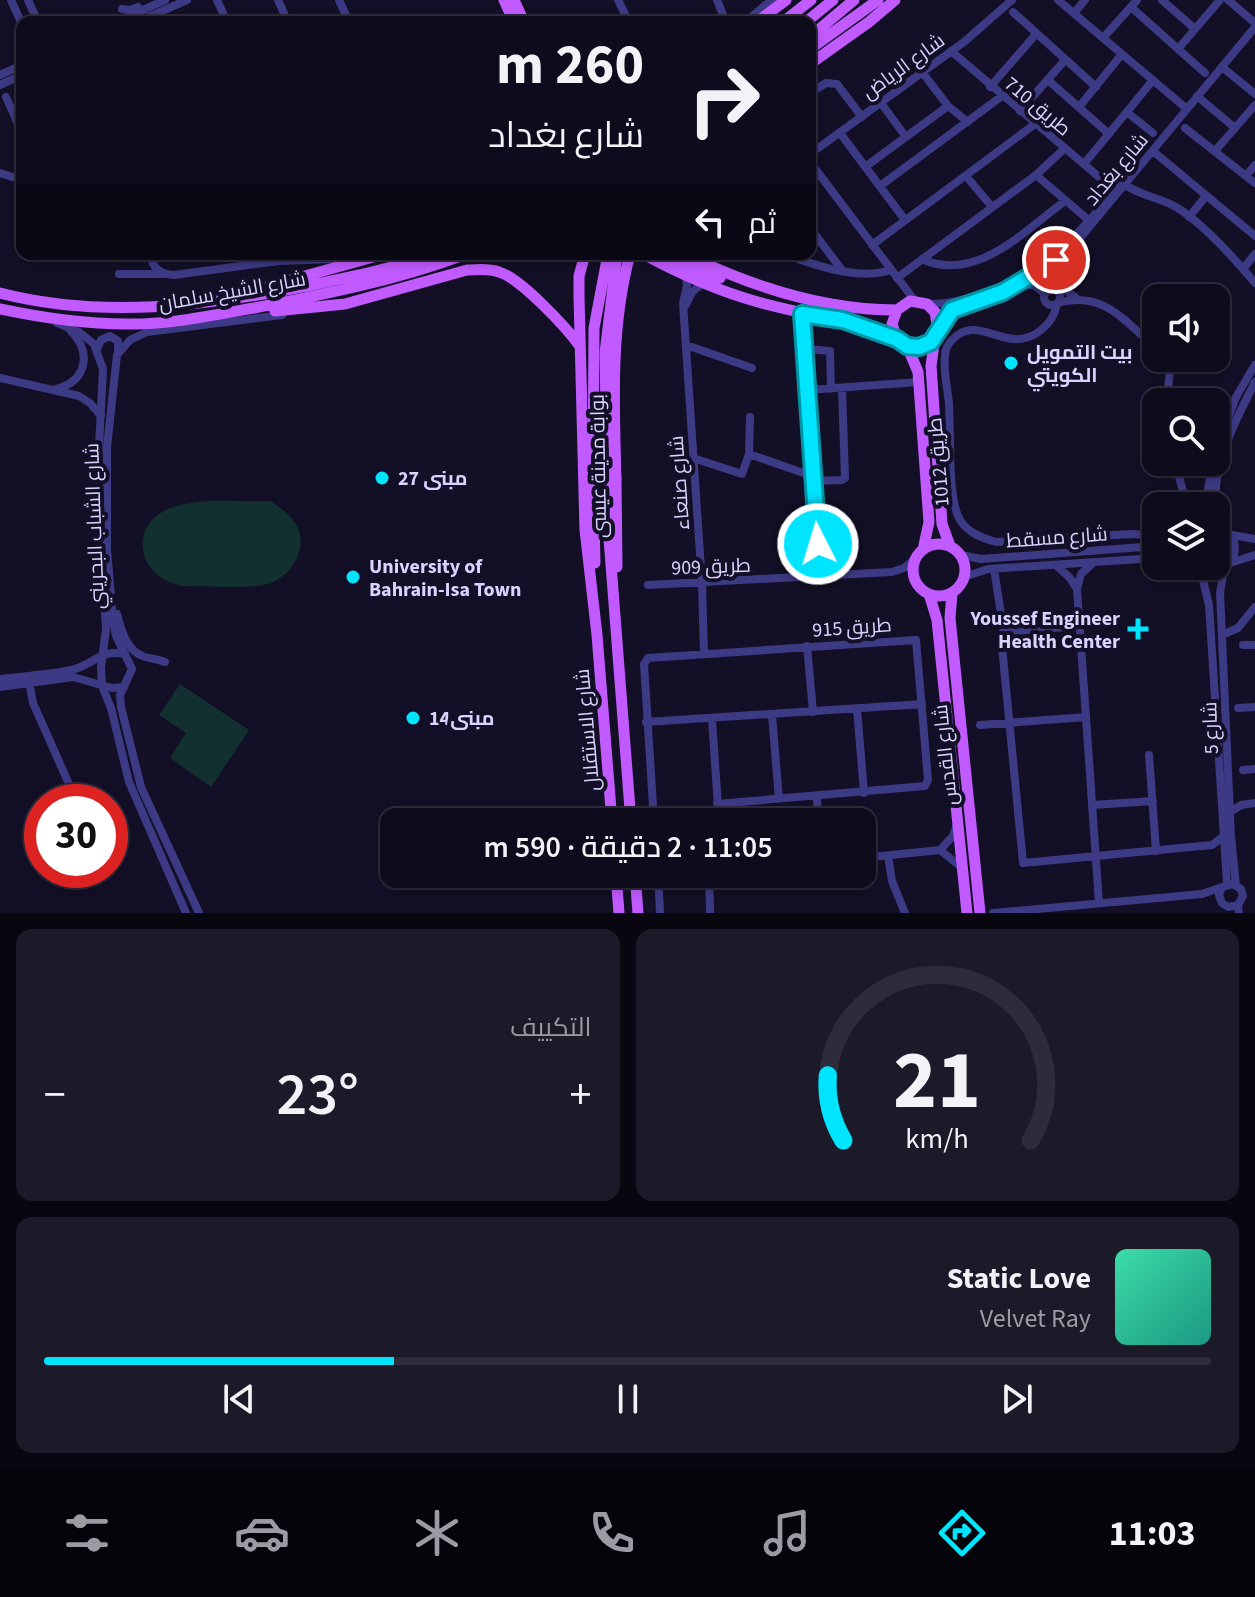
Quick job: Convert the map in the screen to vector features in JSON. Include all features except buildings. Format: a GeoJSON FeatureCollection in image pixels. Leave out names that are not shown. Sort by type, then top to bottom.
{"type":"FeatureCollection","features":[{"type":"Feature","properties":{"kind":"main road"},"geometry":{"type":"LineString","coordinates":[[765,16],[786,0]]}},
{"type":"Feature","properties":{"kind":"main road"},"geometry":{"type":"LineString","coordinates":[[791,16],[811,0]]}},
{"type":"Feature","properties":{"kind":"main road"},"geometry":{"type":"LineString","coordinates":[[813,16],[833,0]]}},
{"type":"Feature","properties":{"kind":"main road"},"geometry":{"type":"LineString","coordinates":[[816,32],[854,0]]}},
{"type":"Feature","properties":{"kind":"main road"},"geometry":{"type":"LineString","coordinates":[[816,45],[878,0]]}},
{"type":"Feature","properties":{"kind":"main road"},"geometry":{"type":"LineString","coordinates":[[816,60],[895,0]]}},
{"type":"Feature","properties":{"kind":"main road"},"geometry":{"type":"LineString","coordinates":[[182,304],[279,284],[360,260]]}},
{"type":"Feature","properties":{"kind":"main road","name":"شارع الشيخ سلمان"},"geometry":{"type":"LineString","coordinates":[[0,293],[72,307],[118,309],[239,300],[417,260]]}},
{"type":"Feature","properties":{"kind":"main road","name":"شارع الشيخ سلمان"},"geometry":{"type":"LineString","coordinates":[[0,309],[48,319],[129,325],[219,314],[387,280],[448,260]]}},
{"type":"Feature","properties":{"kind":"main road"},"geometry":{"type":"LineString","coordinates":[[583,260],[579,276],[579,325],[585,530],[597,635]]}},
{"type":"Feature","properties":{"kind":"main road","name":"بوابة مدينة عيسى"},"geometry":{"type":"LineString","coordinates":[[597,635],[593,485],[594,328],[613,260]]}},
{"type":"Feature","properties":{"kind":"main road"},"geometry":{"type":"LineString","coordinates":[[614,260],[607,321],[605,386],[608,526],[619,679]]}},
{"type":"Feature","properties":{"kind":"main road","name":"بوابة مدينة عيسى"},"geometry":{"type":"LineString","coordinates":[[619,679],[614,409],[616,338],[619,306],[631,260]]}},
{"type":"Feature","properties":{"kind":"main road"},"geometry":{"type":"LineString","coordinates":[[655,260],[721,291],[802,314],[843,320],[902,342],[925,345],[936,334]]}},
{"type":"Feature","properties":{"kind":"main road"},"geometry":{"type":"LineString","coordinates":[[678,260],[703,272],[841,306],[899,307],[921,302],[938,318],[931,366],[942,524],[950,546],[961,555],[965,566],[964,577],[952,593],[937,596],[929,594],[915,579],[929,522],[919,382],[916,365],[892,324],[899,307]]}},
{"type":"Feature","properties":{"kind":"main road"},"geometry":{"type":"LineString","coordinates":[[698,260],[744,282]]}},
{"type":"Feature","properties":{"kind":"main road"},"geometry":{"type":"LineString","coordinates":[[709,260],[744,282]]}},
{"type":"Feature","properties":{"kind":"main road"},"geometry":{"type":"LineString","coordinates":[[219,314],[345,304],[467,270],[484,269],[509,276],[523,287],[580,345]]}},
{"type":"Feature","properties":{"kind":"main road"},"geometry":{"type":"LineString","coordinates":[[550,315],[579,325],[607,321]]}},
{"type":"Feature","properties":{"kind":"main road"},"geometry":{"type":"LineString","coordinates":[[919,554],[933,544],[950,546]]}},
{"type":"Feature","properties":{"kind":"main road","name":"شارع القدس"},"geometry":{"type":"LineString","coordinates":[[952,593],[950,618],[980,913]]}},
{"type":"Feature","properties":{"kind":"main road","name":"شارع القدس"},"geometry":{"type":"LineString","coordinates":[[929,594],[937,620],[967,913]]}},
{"type":"Feature","properties":{"kind":"main road","name":"شارع الاستقلال"},"geometry":{"type":"LineString","coordinates":[[597,635],[611,808]]}},
{"type":"Feature","properties":{"kind":"main road","name":"شارع الاستقلال"},"geometry":{"type":"LineString","coordinates":[[619,679],[630,808]]}},
{"type":"Feature","properties":{"kind":"main road"},"geometry":{"type":"LineString","coordinates":[[617,888],[619,913]]}},
{"type":"Feature","properties":{"kind":"main road"},"geometry":{"type":"LineString","coordinates":[[636,888],[638,913]]}},
{"type":"Feature","properties":{"kind":"street"},"geometry":{"type":"LineString","coordinates":[[122,10],[130,10],[153,0]]}},
{"type":"Feature","properties":{"kind":"street"},"geometry":{"type":"LineString","coordinates":[[122,10],[165,0]]}},
{"type":"Feature","properties":{"kind":"street"},"geometry":{"type":"LineString","coordinates":[[151,16],[187,0]]}},
{"type":"Feature","properties":{"kind":"street"},"geometry":{"type":"LineString","coordinates":[[752,16],[772,0]]}},
{"type":"Feature","properties":{"kind":"street","name":"شارع الرياض"},"geometry":{"type":"LineString","coordinates":[[816,150],[951,51],[1012,0]]}},
{"type":"Feature","properties":{"kind":"street"},"geometry":{"type":"LineString","coordinates":[[1058,0],[1187,109]]}},
{"type":"Feature","properties":{"kind":"street"},"geometry":{"type":"LineString","coordinates":[[1074,13],[1085,0]]}},
{"type":"Feature","properties":{"kind":"street"},"geometry":{"type":"LineString","coordinates":[[1162,0],[1195,29]]}},
{"type":"Feature","properties":{"kind":"street"},"geometry":{"type":"LineString","coordinates":[[1178,49],[1220,0]]}},
{"type":"Feature","properties":{"kind":"street"},"geometry":{"type":"LineString","coordinates":[[1228,0],[1255,25]]}},
{"type":"Feature","properties":{"kind":"street"},"geometry":{"type":"LineString","coordinates":[[1103,38],[1134,4],[1205,73]]}},
{"type":"Feature","properties":{"kind":"street"},"geometry":{"type":"LineString","coordinates":[[160,12],[162,16]]}},
{"type":"Feature","properties":{"kind":"street"},"geometry":{"type":"LineString","coordinates":[[1013,12],[1096,87]]}},
{"type":"Feature","properties":{"kind":"street","name":"شارع بغداد"},"geometry":{"type":"LineString","coordinates":[[936,334],[952,310],[1003,292],[1038,269],[1073,238],[1154,152],[1255,25]]}},
{"type":"Feature","properties":{"kind":"street"},"geometry":{"type":"LineString","coordinates":[[990,87],[1036,34]]}},
{"type":"Feature","properties":{"kind":"street","name":"طريق 710"},"geometry":{"type":"LineString","coordinates":[[951,51],[1106,183]]}},
{"type":"Feature","properties":{"kind":"street"},"geometry":{"type":"LineString","coordinates":[[1079,107],[1122,54]]}},
{"type":"Feature","properties":{"kind":"street"},"geometry":{"type":"LineString","coordinates":[[1020,111],[1065,60]]}},
{"type":"Feature","properties":{"kind":"street"},"geometry":{"type":"LineString","coordinates":[[1222,67],[1255,94]]}},
{"type":"Feature","properties":{"kind":"street"},"geometry":{"type":"LineString","coordinates":[[922,72],[948,106],[968,122]]}},
{"type":"Feature","properties":{"kind":"street"},"geometry":{"type":"LineString","coordinates":[[1048,80],[1109,134]]}},
{"type":"Feature","properties":{"kind":"street"},"geometry":{"type":"LineString","coordinates":[[1084,164],[1153,80]]}},
{"type":"Feature","properties":{"kind":"street"},"geometry":{"type":"LineString","coordinates":[[816,89],[826,83],[837,84],[862,117]]}},
{"type":"Feature","properties":{"kind":"street"},"geometry":{"type":"LineString","coordinates":[[880,186],[1002,96]]}},
{"type":"Feature","properties":{"kind":"street"},"geometry":{"type":"LineString","coordinates":[[1197,96],[1235,128]]}},
{"type":"Feature","properties":{"kind":"street"},"geometry":{"type":"LineString","coordinates":[[6,97],[16,120]]}},
{"type":"Feature","properties":{"kind":"street"},"geometry":{"type":"LineString","coordinates":[[881,103],[906,137]]}},
{"type":"Feature","properties":{"kind":"street"},"geometry":{"type":"LineString","coordinates":[[1215,151],[1255,105]]}},
{"type":"Feature","properties":{"kind":"street"},"geometry":{"type":"LineString","coordinates":[[865,167],[948,106]]}},
{"type":"Feature","properties":{"kind":"street"},"geometry":{"type":"LineString","coordinates":[[1128,113],[1153,133]]}},
{"type":"Feature","properties":{"kind":"street"},"geometry":{"type":"LineString","coordinates":[[872,245],[1035,124]]}},
{"type":"Feature","properties":{"kind":"street"},"geometry":{"type":"LineString","coordinates":[[1185,128],[1255,183]]}},
{"type":"Feature","properties":{"kind":"street"},"geometry":{"type":"LineString","coordinates":[[840,133],[905,220]]}},
{"type":"Feature","properties":{"kind":"street","name":"شارع بغداد"},"geometry":{"type":"LineString","coordinates":[[921,302],[947,302],[985,292],[1056,260],[1084,235],[1160,137],[1165,135]]}},
{"type":"Feature","properties":{"kind":"street"},"geometry":{"type":"LineString","coordinates":[[805,260],[842,270],[896,276],[1036,175],[1064,149]]}},
{"type":"Feature","properties":{"kind":"street"},"geometry":{"type":"LineString","coordinates":[[1154,152],[1255,236]]}},
{"type":"Feature","properties":{"kind":"street"},"geometry":{"type":"LineString","coordinates":[[1246,176],[1255,165]]}},
{"type":"Feature","properties":{"kind":"street"},"geometry":{"type":"LineString","coordinates":[[816,170],[896,276],[921,302]]}},
{"type":"Feature","properties":{"kind":"street"},"geometry":{"type":"LineString","coordinates":[[1036,175],[1085,217]]}},
{"type":"Feature","properties":{"kind":"street"},"geometry":{"type":"LineString","coordinates":[[966,176],[992,207]]}},
{"type":"Feature","properties":{"kind":"street"},"geometry":{"type":"LineString","coordinates":[[1121,187],[1175,206],[1255,283]]}},
{"type":"Feature","properties":{"kind":"street"},"geometry":{"type":"LineString","coordinates":[[1189,217],[1206,196]]}},
{"type":"Feature","properties":{"kind":"street"},"geometry":{"type":"LineString","coordinates":[[922,259],[941,266],[958,266],[992,254],[1065,201]]}},
{"type":"Feature","properties":{"kind":"street"},"geometry":{"type":"LineString","coordinates":[[816,236],[842,270]]}},
{"type":"Feature","properties":{"kind":"street"},"geometry":{"type":"LineString","coordinates":[[1243,269],[1255,254]]}},
{"type":"Feature","properties":{"kind":"street"},"geometry":{"type":"LineString","coordinates":[[152,260],[165,274]]}},
{"type":"Feature","properties":{"kind":"street"},"geometry":{"type":"LineString","coordinates":[[119,274],[201,273],[279,261],[308,260]]}},
{"type":"Feature","properties":{"kind":"street"},"geometry":{"type":"LineString","coordinates":[[1037,333],[1050,322],[1060,297],[1055,286],[1056,260]]}},
{"type":"Feature","properties":{"kind":"street"},"geometry":{"type":"LineString","coordinates":[[1038,269],[1055,286],[1074,297],[1093,300],[1109,308],[1142,336]]}},
{"type":"Feature","properties":{"kind":"street"},"geometry":{"type":"LineString","coordinates":[[1038,269],[1049,304],[1074,297]]}},
{"type":"Feature","properties":{"kind":"street"},"geometry":{"type":"LineString","coordinates":[[1054,271],[1059,285],[1074,297]]}},
{"type":"Feature","properties":{"kind":"street","name":"شارع صنعاء"},"geometry":{"type":"LineString","coordinates":[[686,275],[688,283],[683,300],[704,654]]}},
{"type":"Feature","properties":{"kind":"street"},"geometry":{"type":"LineString","coordinates":[[896,276],[899,307]]}},
{"type":"Feature","properties":{"kind":"street"},"geometry":{"type":"LineString","coordinates":[[685,309],[692,292],[703,283]]}},
{"type":"Feature","properties":{"kind":"street"},"geometry":{"type":"LineString","coordinates":[[1003,292],[1029,284],[1039,287],[1046,296],[1046,314],[1037,333]]}},
{"type":"Feature","properties":{"kind":"street"},"geometry":{"type":"LineString","coordinates":[[1046,296],[1055,286]]}},
{"type":"Feature","properties":{"kind":"street"},"geometry":{"type":"LineString","coordinates":[[117,355],[130,340],[147,332],[317,311],[345,304]]}},
{"type":"Feature","properties":{"kind":"street"},"geometry":{"type":"LineString","coordinates":[[802,314],[821,576]]}},
{"type":"Feature","properties":{"kind":"street"},"geometry":{"type":"LineString","coordinates":[[48,319],[87,337],[97,349],[101,340],[110,336],[118,341],[117,355]]}},
{"type":"Feature","properties":{"kind":"street"},"geometry":{"type":"LineString","coordinates":[[51,390],[70,384],[82,372],[85,363],[80,341],[66,326]]}},
{"type":"Feature","properties":{"kind":"street","name":"طريق 1012"},"geometry":{"type":"LineString","coordinates":[[1037,333],[1012,341],[985,331],[971,330],[957,335],[946,350],[954,503],[960,521],[981,538],[996,542],[1142,535]]}},
{"type":"Feature","properties":{"kind":"street"},"geometry":{"type":"LineString","coordinates":[[686,345],[752,368]]}},
{"type":"Feature","properties":{"kind":"street","name":"شارع الشباب البحريني"},"geometry":{"type":"LineString","coordinates":[[97,349],[104,381],[97,484],[106,629],[102,686],[111,708],[129,782],[186,913]]}},
{"type":"Feature","properties":{"kind":"street"},"geometry":{"type":"LineString","coordinates":[[805,349],[830,351],[831,389]]}},
{"type":"Feature","properties":{"kind":"street","name":"شارع الشباب البحريني"},"geometry":{"type":"LineString","coordinates":[[117,355],[107,447],[108,567],[114,631],[132,669],[120,701],[135,769],[160,832],[199,913]]}},
{"type":"Feature","properties":{"kind":"street"},"geometry":{"type":"LineString","coordinates":[[1230,414],[1255,365]]}},
{"type":"Feature","properties":{"kind":"street"},"geometry":{"type":"LineString","coordinates":[[0,378],[85,399],[101,417]]}},
{"type":"Feature","properties":{"kind":"street"},"geometry":{"type":"LineString","coordinates":[[807,390],[919,382]]}},
{"type":"Feature","properties":{"kind":"street"},"geometry":{"type":"LineString","coordinates":[[1230,435],[1255,382]]}},
{"type":"Feature","properties":{"kind":"street"},"geometry":{"type":"LineString","coordinates":[[749,454],[812,478],[845,478],[842,388]]}},
{"type":"Feature","properties":{"kind":"street"},"geometry":{"type":"LineString","coordinates":[[693,458],[740,475],[745,471],[749,454],[750,417]]}},
{"type":"Feature","properties":{"kind":"street"},"geometry":{"type":"LineString","coordinates":[[1232,562],[1236,549],[1232,535],[1255,539]]}},
{"type":"Feature","properties":{"kind":"street","name":"شارع مسقط"},"geometry":{"type":"LineString","coordinates":[[961,555],[981,559],[1142,547]]}},
{"type":"Feature","properties":{"kind":"street","name":"طريق 909"},"geometry":{"type":"LineString","coordinates":[[648,585],[892,572],[904,568],[919,554]]}},
{"type":"Feature","properties":{"kind":"street"},"geometry":{"type":"LineString","coordinates":[[1232,562],[1255,555]]}},
{"type":"Feature","properties":{"kind":"street","name":"شارع مسقط"},"geometry":{"type":"LineString","coordinates":[[964,577],[994,569],[1142,559]]}},
{"type":"Feature","properties":{"kind":"street"},"geometry":{"type":"LineString","coordinates":[[1093,563],[1081,574],[1077,589],[1099,903]]}},
{"type":"Feature","properties":{"kind":"street"},"geometry":{"type":"LineString","coordinates":[[1056,565],[1077,589]]}},
{"type":"Feature","properties":{"kind":"street"},"geometry":{"type":"LineString","coordinates":[[108,567],[118,621],[130,647],[138,655],[165,662]]}},
{"type":"Feature","properties":{"kind":"street"},"geometry":{"type":"LineString","coordinates":[[994,569],[1004,633],[1001,638],[1023,863],[1212,845],[1224,836]]}},
{"type":"Feature","properties":{"kind":"street","name":"شارع 5"},"geometry":{"type":"LineString","coordinates":[[1203,580],[1209,605],[1228,885]]}},
{"type":"Feature","properties":{"kind":"street","name":"شارع 5"},"geometry":{"type":"LineString","coordinates":[[1222,580],[1220,593],[1229,813],[1228,885]]}},
{"type":"Feature","properties":{"kind":"street"},"geometry":{"type":"LineString","coordinates":[[1209,605],[1215,629],[1222,635],[1238,628],[1255,607]]}},
{"type":"Feature","properties":{"kind":"street"},"geometry":{"type":"LineString","coordinates":[[1221,621],[1234,626],[1243,621]]}},
{"type":"Feature","properties":{"kind":"street"},"geometry":{"type":"LineString","coordinates":[[1004,633],[1079,626]]}},
{"type":"Feature","properties":{"kind":"street","name":"طريق 915"},"geometry":{"type":"LineString","coordinates":[[653,808],[646,722],[646,660],[914,639],[917,644],[927,784],[922,788],[717,804]]}},
{"type":"Feature","properties":{"kind":"street"},"geometry":{"type":"LineString","coordinates":[[1243,645],[1255,645]]}},
{"type":"Feature","properties":{"kind":"street"},"geometry":{"type":"LineString","coordinates":[[807,646],[813,712]]}},
{"type":"Feature","properties":{"kind":"street"},"geometry":{"type":"LineString","coordinates":[[0,679],[82,667],[103,653],[125,654]]}},
{"type":"Feature","properties":{"kind":"street"},"geometry":{"type":"LineString","coordinates":[[0,687],[73,677],[112,688],[124,687]]}},
{"type":"Feature","properties":{"kind":"street"},"geometry":{"type":"LineString","coordinates":[[29,682],[33,703],[69,784]]}},
{"type":"Feature","properties":{"kind":"street"},"geometry":{"type":"LineString","coordinates":[[646,722],[922,704]]}},
{"type":"Feature","properties":{"kind":"street"},"geometry":{"type":"LineString","coordinates":[[1238,708],[1255,707]]}},
{"type":"Feature","properties":{"kind":"street"},"geometry":{"type":"LineString","coordinates":[[857,709],[864,793]]}},
{"type":"Feature","properties":{"kind":"street"},"geometry":{"type":"LineString","coordinates":[[772,715],[779,799]]}},
{"type":"Feature","properties":{"kind":"street"},"geometry":{"type":"LineString","coordinates":[[980,725],[1086,717]]}},
{"type":"Feature","properties":{"kind":"street"},"geometry":{"type":"LineString","coordinates":[[712,719],[717,808]]}},
{"type":"Feature","properties":{"kind":"street"},"geometry":{"type":"LineString","coordinates":[[1149,755],[1156,851]]}},
{"type":"Feature","properties":{"kind":"street"},"geometry":{"type":"LineString","coordinates":[[1243,770],[1255,769]]}},
{"type":"Feature","properties":{"kind":"street"},"geometry":{"type":"LineString","coordinates":[[817,796],[817,808]]}},
{"type":"Feature","properties":{"kind":"street"},"geometry":{"type":"LineString","coordinates":[[1228,796],[1245,804]]}},
{"type":"Feature","properties":{"kind":"street"},"geometry":{"type":"LineString","coordinates":[[1092,805],[1153,801]]}},
{"type":"Feature","properties":{"kind":"street"},"geometry":{"type":"LineString","coordinates":[[1229,813],[1245,804],[1255,803]]}},
{"type":"Feature","properties":{"kind":"street"},"geometry":{"type":"LineString","coordinates":[[940,850],[953,836],[957,823]]}},
{"type":"Feature","properties":{"kind":"street"},"geometry":{"type":"LineString","coordinates":[[1212,845],[1225,853]]}},
{"type":"Feature","properties":{"kind":"street"},"geometry":{"type":"LineString","coordinates":[[876,857],[940,850],[962,867]]}},
{"type":"Feature","properties":{"kind":"street"},"geometry":{"type":"LineString","coordinates":[[888,856],[892,881],[905,913]]}},
{"type":"Feature","properties":{"kind":"street"},"geometry":{"type":"LineString","coordinates":[[978,898],[995,912],[1166,898],[1208,893],[1228,885]]}},
{"type":"Feature","properties":{"kind":"street"},"geometry":{"type":"LineString","coordinates":[[1228,885],[1242,893],[1242,899],[1231,908]]}},
{"type":"Feature","properties":{"kind":"street"},"geometry":{"type":"LineString","coordinates":[[1228,885],[1219,895],[1231,908]]}},
{"type":"Feature","properties":{"kind":"street"},"geometry":{"type":"LineString","coordinates":[[659,888],[660,913]]}},
{"type":"Feature","properties":{"kind":"street"},"geometry":{"type":"LineString","coordinates":[[709,888],[710,913]]}},
{"type":"Feature","properties":{"kind":"street"},"geometry":{"type":"LineString","coordinates":[[1166,898],[1213,899],[1231,908]]}},
{"type":"Feature","properties":{"kind":"green space"},"geometry":{"type":"Polygon","coordinates":[[[270,501],[294,522],[300,536],[298,555],[281,578],[254,586],[174,584],[161,578],[145,558],[144,533],[150,522],[162,512],[199,502],[270,501]]]}},
{"type":"Feature","properties":{"kind":"green space"},"geometry":{"type":"Polygon","coordinates":[[[180,684],[249,730],[211,787],[170,758],[186,733],[159,715],[180,684]]]}},
{"type":"Feature","properties":{"kind":"place","name":"بيت التمويل الكويتي"},"geometry":{"type":"Point","coordinates":[1011,363]}},
{"type":"Feature","properties":{"kind":"place","name":"مبنى 27"},"geometry":{"type":"Point","coordinates":[382,478]}},
{"type":"Feature","properties":{"kind":"place","name":"University of Bahrain-Isa Town"},"geometry":{"type":"Point","coordinates":[353,577]}},
{"type":"Feature","properties":{"kind":"place","name":"Youssef Engineer Health Center"},"geometry":{"type":"Point","coordinates":[1138,629]}},
{"type":"Feature","properties":{"kind":"place","name":"مبنى14"},"geometry":{"type":"Point","coordinates":[413,718]}},
{"type":"Feature","properties":{"kind":"route"},"geometry":{"type":"LineString","coordinates":[[818,544],[802,314],[843,320],[897,339],[907,346],[919,347],[931,342],[952,310],[1003,292],[1056,260]]}}]}
